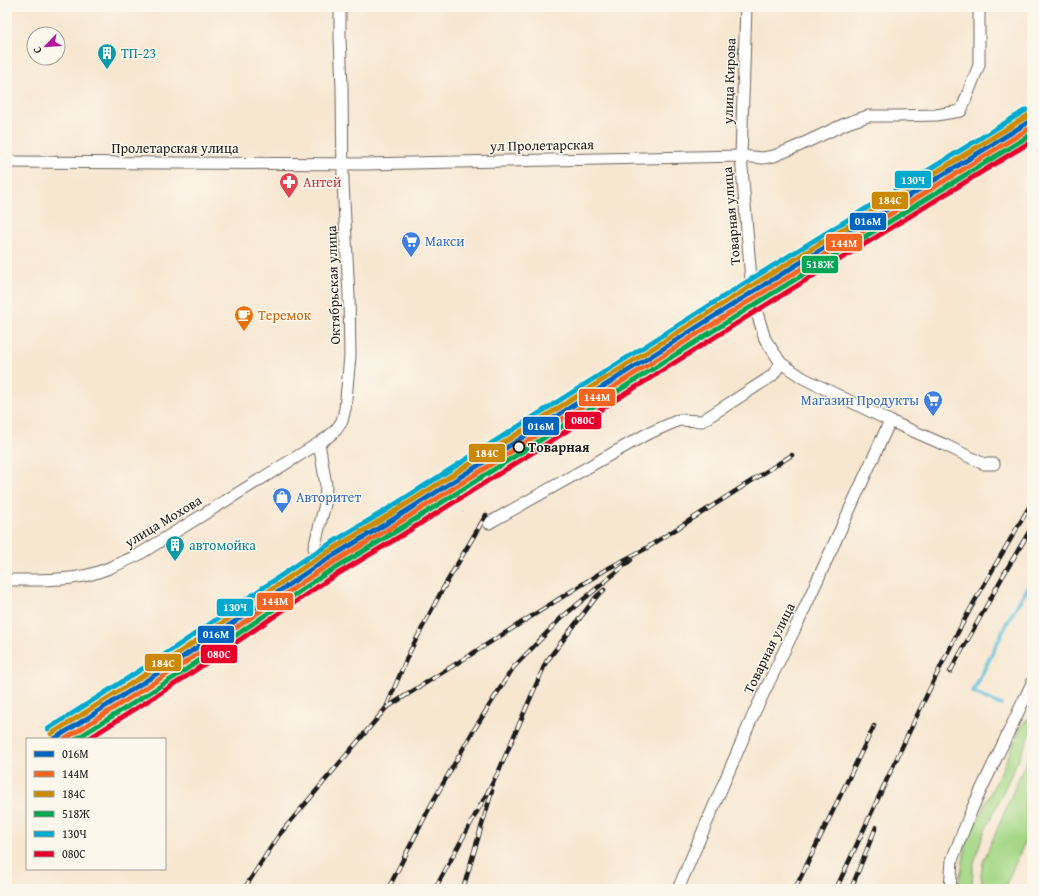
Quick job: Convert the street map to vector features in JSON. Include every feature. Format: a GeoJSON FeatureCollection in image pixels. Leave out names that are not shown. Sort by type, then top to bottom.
{"type":"FeatureCollection","features":[{"type":"Feature","properties":{"kind":"street","name":"Октябрьская улица"},"geometry":{"type":"LineString","coordinates":[[318,443],[336,430],[342,421],[345,409],[350,356],[343,164],[340,7]]}},
{"type":"Feature","properties":{"kind":"street","name":"улица Кирова"},"geometry":{"type":"LineString","coordinates":[[741,156],[746,7]]}},
{"type":"Feature","properties":{"kind":"street","name":"ул Пролетарская"},"geometry":{"type":"LineString","coordinates":[[343,164],[741,156],[762,158],[774,156],[847,123],[868,116],[936,115],[961,112],[979,66],[979,7]]}},
{"type":"Feature","properties":{"kind":"street","name":"Товарная улица"},"geometry":{"type":"LineString","coordinates":[[741,156],[752,280],[751,293],[764,339],[781,363],[802,378],[890,421],[945,444],[984,464],[994,464]]}},
{"type":"Feature","properties":{"kind":"street","name":"Пролетарская улица"},"geometry":{"type":"LineString","coordinates":[[7,162],[343,164]]}},
{"type":"Feature","properties":{"kind":"street"},"geometry":{"type":"LineString","coordinates":[[489,523],[645,435],[679,420],[702,421],[772,376],[781,363]]}},
{"type":"Feature","properties":{"kind":"street","name":"Товарная улица"},"geometry":{"type":"LineString","coordinates":[[678,889],[755,711],[802,614],[890,421]]}},
{"type":"Feature","properties":{"kind":"street"},"geometry":{"type":"LineString","coordinates":[[314,548],[325,504],[326,485],[318,443]]}},
{"type":"Feature","properties":{"kind":"street","name":"улица Мохова"},"geometry":{"type":"LineString","coordinates":[[7,580],[46,580],[79,577],[108,568],[138,555],[318,443]]}},
{"type":"Feature","properties":{"kind":"street"},"geometry":{"type":"LineString","coordinates":[[950,889],[952,860],[972,809],[1032,685]]}},
{"type":"Feature","properties":{"kind":"green space"},"geometry":{"type":"Polygon","coordinates":[[[1032,717],[1032,730],[983,835],[973,867],[972,889],[960,889],[959,882],[967,840],[1001,772],[1021,727],[1027,719],[1032,717]]]}},
{"type":"Feature","properties":{"kind":"green space"},"geometry":{"type":"Polygon","coordinates":[[[1032,747],[1032,826],[1004,889],[983,889],[981,875],[983,862],[1032,747]]]}},
{"type":"Feature","properties":{"kind":"waterway"},"geometry":{"type":"LineString","coordinates":[[1001,705],[973,692],[1007,623],[1032,580]]}},
{"type":"Feature","properties":{"kind":"railway"},"geometry":{"type":"LineString","coordinates":[[386,708],[605,570],[645,549],[792,455]]}},
{"type":"Feature","properties":{"kind":"railway"},"geometry":{"type":"LineString","coordinates":[[836,889],[910,729],[957,634],[984,584],[1032,502]]}},
{"type":"Feature","properties":{"kind":"railway"},"geometry":{"type":"LineString","coordinates":[[244,889],[279,835],[386,708],[408,655],[441,592],[486,515]]}},
{"type":"Feature","properties":{"kind":"railway"},"geometry":{"type":"LineString","coordinates":[[950,672],[1004,574],[1032,527]]}},
{"type":"Feature","properties":{"kind":"railway"},"geometry":{"type":"LineString","coordinates":[[388,889],[432,803],[472,733],[513,668],[561,618],[631,560]]}},
{"type":"Feature","properties":{"kind":"railway"},"geometry":{"type":"LineString","coordinates":[[435,889],[498,773],[546,662],[597,596],[604,590]]}},
{"type":"Feature","properties":{"kind":"railway"},"geometry":{"type":"LineString","coordinates":[[795,889],[874,726]]}},
{"type":"Feature","properties":{"kind":"railway"},"geometry":{"type":"LineString","coordinates":[[463,889],[492,791]]}},
{"type":"Feature","properties":{"kind":"railway"},"geometry":{"type":"LineString","coordinates":[[851,889],[876,827]]}},
{"type":"Feature","properties":{"kind":"transit line","name":"130Ч"},"geometry":{"type":"LineString","coordinates":[[48,729],[167,653],[310,556],[383,512],[745,283],[1026,110]]}},
{"type":"Feature","properties":{"kind":"transit line","name":"184С"},"geometry":{"type":"LineString","coordinates":[[51,734],[171,658],[313,561],[386,517],[748,288],[1029,115]]}},
{"type":"Feature","properties":{"kind":"transit line","name":"016М"},"geometry":{"type":"LineString","coordinates":[[56,738],[174,663],[316,566],[389,522],[751,293],[1032,120]]}},
{"type":"Feature","properties":{"kind":"transit line","name":"144М"},"geometry":{"type":"LineString","coordinates":[[67,738],[177,668],[319,571],[392,527],[754,298],[1032,127]]}},
{"type":"Feature","properties":{"kind":"transit line","name":"518Ж"},"geometry":{"type":"LineString","coordinates":[[78,738],[181,673],[322,576],[395,532],[757,303],[1032,134]]}},
{"type":"Feature","properties":{"kind":"transit line","name":"080С"},"geometry":{"type":"LineString","coordinates":[[90,738],[184,678],[326,581],[399,537],[761,308],[1032,141]]}},
{"type":"Feature","properties":{"kind":"place","name":"ТП-23"},"geometry":{"type":"Point","coordinates":[107,70]}},
{"type":"Feature","properties":{"kind":"place","name":"Антей"},"geometry":{"type":"Point","coordinates":[289,199]}},
{"type":"Feature","properties":{"kind":"place","name":"Макси"},"geometry":{"type":"Point","coordinates":[411,258]}},
{"type":"Feature","properties":{"kind":"place","name":"Теремок"},"geometry":{"type":"Point","coordinates":[244,332]}},
{"type":"Feature","properties":{"kind":"place","name":"Магазин Продукты"},"geometry":{"type":"Point","coordinates":[933,417]}},
{"type":"Feature","properties":{"kind":"place","name":"Товарная"},"geometry":{"type":"Point","coordinates":[519,447]}},
{"type":"Feature","properties":{"kind":"place","name":"Авторитет"},"geometry":{"type":"Point","coordinates":[282,514]}},
{"type":"Feature","properties":{"kind":"place","name":"автомойка"},"geometry":{"type":"Point","coordinates":[175,562]}}]}
